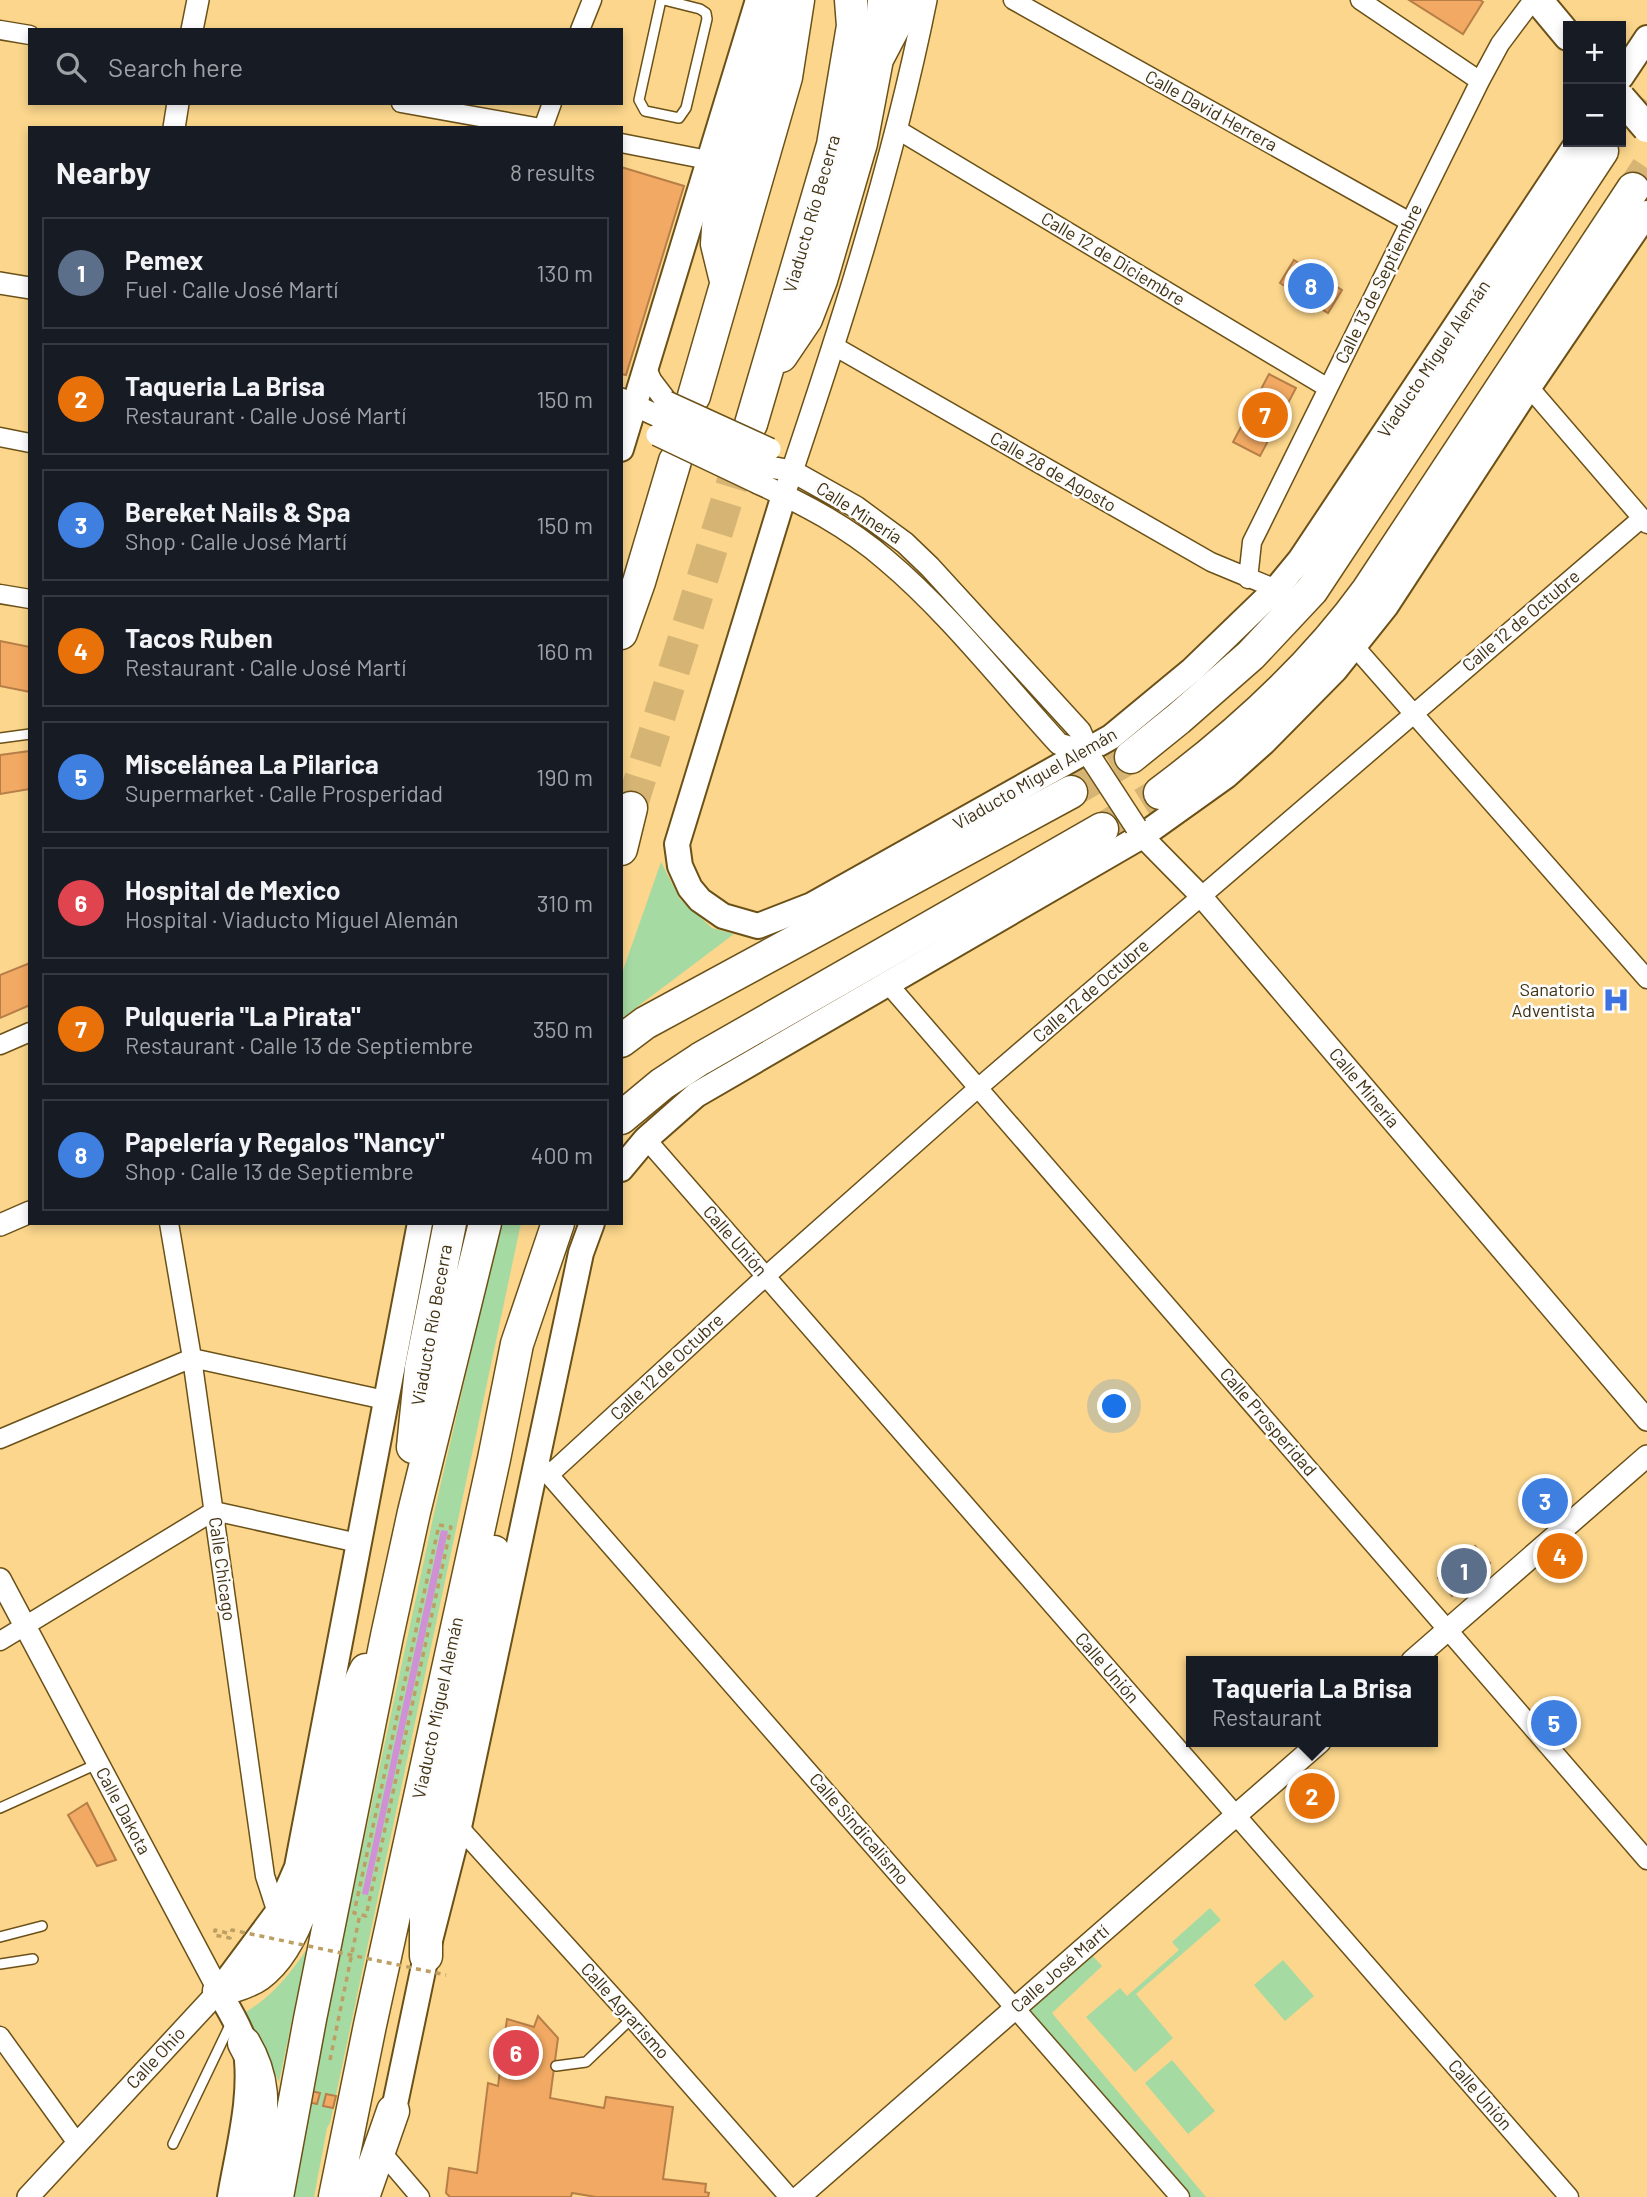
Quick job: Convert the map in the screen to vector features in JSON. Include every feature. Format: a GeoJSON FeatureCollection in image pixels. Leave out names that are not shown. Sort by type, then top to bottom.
{"type":"FeatureCollection","features":[{"type":"Feature","properties":{"kind":"highway"},"geometry":{"type":"LineString","coordinates":[[727,285],[717,244],[719,214],[768,34],[771,0]]}},
{"type":"Feature","properties":{"kind":"highway"},"geometry":{"type":"LineString","coordinates":[[670,413],[727,285],[786,77],[798,0]]}},
{"type":"Feature","properties":{"kind":"highway","name":"Viaducto Río Becerra"},"geometry":{"type":"LineString","coordinates":[[751,424],[833,145],[853,26],[851,0]]}},
{"type":"Feature","properties":{"kind":"highway"},"geometry":{"type":"LineString","coordinates":[[763,383],[806,319],[821,280],[861,143],[877,59],[908,0]]}},
{"type":"Feature","properties":{"kind":"highway","name":"Viaducto Miguel Alemán"},"geometry":{"type":"LineString","coordinates":[[1130,757],[1178,719],[1251,654],[1312,590],[1589,147]]}},
{"type":"Feature","properties":{"kind":"highway"},"geometry":{"type":"LineString","coordinates":[[1160,793],[1194,768],[1254,716],[1292,680],[1346,621],[1640,201]]}},
{"type":"Feature","properties":{"kind":"highway"},"geometry":{"type":"LineString","coordinates":[[623,627],[675,461]]}},
{"type":"Feature","properties":{"kind":"highway","name":"Viaducto Miguel Alemán"},"geometry":{"type":"LineString","coordinates":[[623,1040],[645,1023],[1071,792]]}},
{"type":"Feature","properties":{"kind":"highway"},"geometry":{"type":"LineString","coordinates":[[623,841],[631,808]]}},
{"type":"Feature","properties":{"kind":"highway"},"geometry":{"type":"LineString","coordinates":[[623,1116],[662,1084],[700,1059],[1102,829]]}},
{"type":"Feature","properties":{"kind":"highway"},"geometry":{"type":"LineString","coordinates":[[792,945],[820,901],[873,901]]}},
{"type":"Feature","properties":{"kind":"highway","name":"Viaducto Río Becerra"},"geometry":{"type":"LineString","coordinates":[[414,1511],[412,1457],[421,1368],[450,1225]]}},
{"type":"Feature","properties":{"kind":"highway"},"geometry":{"type":"LineString","coordinates":[[277,2197],[387,1636],[414,1511],[485,1225]]}},
{"type":"Feature","properties":{"kind":"highway"},"geometry":{"type":"LineString","coordinates":[[517,1343],[538,1225]]}},
{"type":"Feature","properties":{"kind":"highway","name":"Viaducto Miguel Alemán"},"geometry":{"type":"LineString","coordinates":[[335,2197],[375,1999],[517,1343],[557,1225]]}},
{"type":"Feature","properties":{"kind":"highway"},"geometry":{"type":"LineString","coordinates":[[436,1966],[426,1915],[430,1871],[493,1559],[496,1520],[494,1459]]}},
{"type":"Feature","properties":{"kind":"highway"},"geometry":{"type":"LineString","coordinates":[[257,2197],[255,2164],[263,2100],[257,2067],[232,2017],[259,1975],[277,1956],[294,1927],[312,1878],[348,1714],[364,1674],[387,1636]]}},
{"type":"Feature","properties":{"kind":"highway"},"geometry":{"type":"LineString","coordinates":[[363,2197],[393,2111]]}},
{"type":"Feature","properties":{"kind":"main road"},"geometry":{"type":"LineString","coordinates":[[623,439],[629,409],[646,370],[758,0]]}},
{"type":"Feature","properties":{"kind":"main road"},"geometry":{"type":"LineString","coordinates":[[877,59],[880,0]]}},
{"type":"Feature","properties":{"kind":"main road"},"geometry":{"type":"LineString","coordinates":[[1538,0],[1563,30]]}},
{"type":"Feature","properties":{"kind":"main road"},"geometry":{"type":"LineString","coordinates":[[1626,70],[1647,38]]}},
{"type":"Feature","properties":{"kind":"main road"},"geometry":{"type":"LineString","coordinates":[[1626,104],[1647,128]]}},
{"type":"Feature","properties":{"kind":"main road","name":"Viaducto Miguel Alemán"},"geometry":{"type":"LineString","coordinates":[[784,495],[679,832],[677,855],[684,877],[700,900],[711,909],[736,921],[758,926],[820,901],[1090,756],[1192,670],[1276,589],[1313,542],[1589,147]]}},
{"type":"Feature","properties":{"kind":"main road"},"geometry":{"type":"LineString","coordinates":[[623,1167],[646,1139],[696,1095],[889,985],[1226,776],[1305,702],[1356,647],[1386,606],[1529,387],[1640,201]]}},
{"type":"Feature","properties":{"kind":"main road"},"geometry":{"type":"LineString","coordinates":[[277,1913],[297,1867],[420,1225]]}},
{"type":"Feature","properties":{"kind":"main road"},"geometry":{"type":"LineString","coordinates":[[377,2197],[393,2111],[436,1966],[459,1827],[544,1468],[581,1252],[591,1225]]}},
{"type":"Feature","properties":{"kind":"main road","name":"Calle Ohio"},"geometry":{"type":"LineString","coordinates":[[232,2017],[277,1913]]}},
{"type":"Feature","properties":{"kind":"main road"},"geometry":{"type":"LineString","coordinates":[[230,2197],[246,2097],[232,2017]]}},
{"type":"Feature","properties":{"kind":"street"},"geometry":{"type":"LineString","coordinates":[[192,28],[198,0]]}},
{"type":"Feature","properties":{"kind":"street"},"geometry":{"type":"LineString","coordinates":[[581,28],[592,0]]}},
{"type":"Feature","properties":{"kind":"street"},"geometry":{"type":"LineString","coordinates":[[784,495],[834,346],[898,130],[926,0]]}},
{"type":"Feature","properties":{"kind":"street","name":"Calle David Herrera"},"geometry":{"type":"LineString","coordinates":[[1013,0],[1410,222]]}},
{"type":"Feature","properties":{"kind":"street"},"geometry":{"type":"LineString","coordinates":[[1360,0],[1480,80]]}},
{"type":"Feature","properties":{"kind":"street","name":"Calle 13 de Septiembre"},"geometry":{"type":"LineString","coordinates":[[1248,579],[1252,542],[1480,80],[1500,44],[1533,0]]}},
{"type":"Feature","properties":{"kind":"street"},"geometry":{"type":"LineString","coordinates":[[0,30],[28,35]]}},
{"type":"Feature","properties":{"kind":"street"},"geometry":{"type":"LineString","coordinates":[[174,126],[178,105]]}},
{"type":"Feature","properties":{"kind":"street"},"geometry":{"type":"LineString","coordinates":[[412,105],[531,126]]}},
{"type":"Feature","properties":{"kind":"street"},"geometry":{"type":"LineString","coordinates":[[543,126],[551,105]]}},
{"type":"Feature","properties":{"kind":"street","name":"Calle 12 de Diciembre"},"geometry":{"type":"LineString","coordinates":[[898,130],[1328,388]]}},
{"type":"Feature","properties":{"kind":"street"},"geometry":{"type":"LineString","coordinates":[[623,143],[708,160]]}},
{"type":"Feature","properties":{"kind":"street"},"geometry":{"type":"LineString","coordinates":[[0,283],[28,288]]}},
{"type":"Feature","properties":{"kind":"street","name":"Calle 28 de Agosto"},"geometry":{"type":"LineString","coordinates":[[834,346],[1211,562],[1276,589]]}},
{"type":"Feature","properties":{"kind":"street"},"geometry":{"type":"LineString","coordinates":[[646,370],[670,413]]}},
{"type":"Feature","properties":{"kind":"street"},"geometry":{"type":"LineString","coordinates":[[1529,387],[1644,521]]}},
{"type":"Feature","properties":{"kind":"street","name":"Calle Minería"},"geometry":{"type":"LineString","coordinates":[[629,409],[670,413],[764,466],[792,471],[882,524],[914,551],[1080,731],[1090,756],[1139,831],[1201,896],[1647,1420]]}},
{"type":"Feature","properties":{"kind":"street"},"geometry":{"type":"LineString","coordinates":[[0,437],[28,443]]}},
{"type":"Feature","properties":{"kind":"street"},"geometry":{"type":"LineString","coordinates":[[764,466],[779,449],[802,442]]}},
{"type":"Feature","properties":{"kind":"street","name":"Calle Minería"},"geometry":{"type":"LineString","coordinates":[[764,466],[784,495],[832,520],[887,560],[935,607],[1059,744],[1090,756]]}},
{"type":"Feature","properties":{"kind":"street","name":"Calle 12 de Octubre"},"geometry":{"type":"LineString","coordinates":[[544,1468],[1413,712],[1644,521]]}},
{"type":"Feature","properties":{"kind":"street"},"geometry":{"type":"LineString","coordinates":[[0,594],[28,598]]}},
{"type":"Feature","properties":{"kind":"street"},"geometry":{"type":"LineString","coordinates":[[1356,647],[1647,979]]}},
{"type":"Feature","properties":{"kind":"street","name":"Calle Prosperidad"},"geometry":{"type":"LineString","coordinates":[[889,985],[1647,1860]]}},
{"type":"Feature","properties":{"kind":"street"},"geometry":{"type":"LineString","coordinates":[[0,1045],[28,1033]]}},
{"type":"Feature","properties":{"kind":"street","name":"Calle Unión"},"geometry":{"type":"LineString","coordinates":[[646,1139],[1569,2197]]}},
{"type":"Feature","properties":{"kind":"street"},"geometry":{"type":"LineString","coordinates":[[0,1225],[28,1213]]}},
{"type":"Feature","properties":{"kind":"street","name":"Calle Chicago"},"geometry":{"type":"LineString","coordinates":[[169,1225],[192,1358],[265,1876],[277,1913]]}},
{"type":"Feature","properties":{"kind":"street"},"geometry":{"type":"LineString","coordinates":[[0,1439],[192,1358],[386,1401]]}},
{"type":"Feature","properties":{"kind":"street"},"geometry":{"type":"LineString","coordinates":[[1418,1656],[1647,1456]]}},
{"type":"Feature","properties":{"kind":"street","name":"Calle Sindicalismo"},"geometry":{"type":"LineString","coordinates":[[544,1468],[1180,2197]]}},
{"type":"Feature","properties":{"kind":"street"},"geometry":{"type":"LineString","coordinates":[[0,1641],[214,1511],[358,1543]]}},
{"type":"Feature","properties":{"kind":"street","name":"Calle Dakota"},"geometry":{"type":"LineString","coordinates":[[0,1579],[232,2017]]}},
{"type":"Feature","properties":{"kind":"street","name":"Calle José Martí"},"geometry":{"type":"LineString","coordinates":[[799,2197],[1314,1747]]}},
{"type":"Feature","properties":{"kind":"street","name":"Calle Agrarismo"},"geometry":{"type":"LineString","coordinates":[[459,1827],[789,2197]]}},
{"type":"Feature","properties":{"kind":"street","name":"Calle Ohio"},"geometry":{"type":"LineString","coordinates":[[28,2197],[77,2143],[232,2017]]}},
{"type":"Feature","properties":{"kind":"street"},"geometry":{"type":"LineString","coordinates":[[0,2036],[77,2143]]}},
{"type":"Feature","properties":{"kind":"street"},"geometry":{"type":"LineString","coordinates":[[385,2156],[419,2197]]}},
{"type":"Feature","properties":{"kind":"lane"},"geometry":{"type":"LineString","coordinates":[[663,0],[700,9],[706,13],[707,19],[686,108],[680,118],[645,111],[639,100],[663,0]]}},
{"type":"Feature","properties":{"kind":"lane"},"geometry":{"type":"LineString","coordinates":[[0,738],[28,734]]}},
{"type":"Feature","properties":{"kind":"lane"},"geometry":{"type":"LineString","coordinates":[[0,1808],[98,1763]]}},
{"type":"Feature","properties":{"kind":"lane"},"geometry":{"type":"LineString","coordinates":[[0,1937],[42,1926]]}},
{"type":"Feature","properties":{"kind":"lane"},"geometry":{"type":"LineString","coordinates":[[0,1964],[33,1959]]}},
{"type":"Feature","properties":{"kind":"lane"},"geometry":{"type":"LineString","coordinates":[[173,2144],[232,2017]]}},
{"type":"Feature","properties":{"kind":"lane"},"geometry":{"type":"LineString","coordinates":[[556,2066],[586,2062],[632,2018]]}},
{"type":"Feature","properties":{"kind":"path"},"geometry":{"type":"LineString","coordinates":[[439,1525],[451,1527],[366,1916],[360,1914],[354,1913],[439,1525]]}},
{"type":"Feature","properties":{"kind":"path"},"geometry":{"type":"LineString","coordinates":[[329,2066],[360,1914]]}},
{"type":"Feature","properties":{"kind":"path"},"geometry":{"type":"LineString","coordinates":[[227,1933],[215,1930],[214,1935],[230,1938],[232,1930],[436,1966]]}},
{"type":"Feature","properties":{"kind":"green space"},"geometry":{"type":"Polygon","coordinates":[[[661,862],[680,899],[712,928],[734,934],[623,1017],[623,970],[661,862]]]}},
{"type":"Feature","properties":{"kind":"green space"},"geometry":{"type":"Polygon","coordinates":[[[501,1225],[521,1225],[314,2197],[294,2197],[307,2124],[305,2117],[308,2102],[435,1509],[501,1225]]]}},
{"type":"Feature","properties":{"kind":"green space"},"geometry":{"type":"Polygon","coordinates":[[[1210,1908],[1221,1920],[1136,1994],[1173,2038],[1135,2072],[1086,2017],[1120,1988],[1127,1996],[1179,1950],[1172,1942],[1210,1908]]]}},
{"type":"Feature","properties":{"kind":"green space"},"geometry":{"type":"Polygon","coordinates":[[[307,1949],[279,2082],[244,2013],[279,1985],[307,1949]]]}},
{"type":"Feature","properties":{"kind":"green space"},"geometry":{"type":"Polygon","coordinates":[[[1087,1950],[1102,1966],[1052,2013],[1206,2197],[1184,2197],[1021,2008],[1087,1950]]]}},
{"type":"Feature","properties":{"kind":"green space"},"geometry":{"type":"Polygon","coordinates":[[[1283,1960],[1314,1996],[1285,2021],[1254,1985],[1283,1960]]]}},
{"type":"Feature","properties":{"kind":"green space"},"geometry":{"type":"Polygon","coordinates":[[[1172,2060],[1215,2111],[1188,2134],[1145,2083],[1172,2060]]]}},
{"type":"Feature","properties":{"kind":"shaded area"},"geometry":{"type":"Polygon","coordinates":[[[441,1530],[448,1531],[368,1895],[362,1894],[441,1530]]]}},
{"type":"Feature","properties":{"kind":"building"},"geometry":{"type":"Polygon","coordinates":[[[1409,0],[1480,0],[1483,2],[1463,34],[1409,0]]]}},
{"type":"Feature","properties":{"kind":"building"},"geometry":{"type":"Polygon","coordinates":[[[623,168],[684,186],[626,375],[623,374],[623,168]]]}},
{"type":"Feature","properties":{"kind":"building"},"geometry":{"type":"Polygon","coordinates":[[[1294,260],[1342,290],[1328,313],[1280,283],[1294,260]]]}},
{"type":"Feature","properties":{"kind":"building"},"geometry":{"type":"Polygon","coordinates":[[[1269,374],[1296,388],[1260,456],[1233,442],[1269,374]]]}},
{"type":"Feature","properties":{"kind":"building"},"geometry":{"type":"Polygon","coordinates":[[[0,641],[28,647],[28,692],[0,686],[0,641]]]}},
{"type":"Feature","properties":{"kind":"building"},"geometry":{"type":"Polygon","coordinates":[[[28,751],[28,789],[0,794],[0,755],[28,751]]]}},
{"type":"Feature","properties":{"kind":"building"},"geometry":{"type":"Polygon","coordinates":[[[28,964],[28,1006],[0,1018],[0,975],[28,964]]]}},
{"type":"Feature","properties":{"kind":"building"},"geometry":{"type":"Polygon","coordinates":[[[1475,1546],[1490,1563],[1452,1596],[1438,1578],[1475,1546]]]}},
{"type":"Feature","properties":{"kind":"building"},"geometry":{"type":"Polygon","coordinates":[[[87,1803],[116,1860],[97,1866],[68,1815],[87,1803]]]}},
{"type":"Feature","properties":{"kind":"building"},"geometry":{"type":"Polygon","coordinates":[[[538,2016],[558,2038],[550,2098],[604,2108],[606,2097],[673,2107],[663,2179],[706,2184],[705,2192],[709,2193],[708,2197],[596,2197],[572,2193],[571,2197],[450,2197],[446,2193],[449,2168],[477,2173],[488,2083],[498,2086],[507,2019],[534,2027],[538,2016]]]}},
{"type":"Feature","properties":{"kind":"building"},"geometry":{"type":"Polygon","coordinates":[[[311,2091],[320,2093],[317,2104],[308,2102],[311,2091]]]}},
{"type":"Feature","properties":{"kind":"building"},"geometry":{"type":"Polygon","coordinates":[[[326,2094],[336,2096],[333,2108],[323,2106],[326,2094]]]}},
{"type":"Feature","properties":{"kind":"tunnel"},"geometry":{"type":"LineString","coordinates":[[1626,114],[1647,82]]}},
{"type":"Feature","properties":{"kind":"tunnel"},"geometry":{"type":"LineString","coordinates":[[1633,189],[1647,168]]}},
{"type":"Feature","properties":{"kind":"tunnel"},"geometry":{"type":"LineString","coordinates":[[631,808],[745,442]]}},
{"type":"Feature","properties":{"kind":"tunnel"},"geometry":{"type":"LineString","coordinates":[[1071,792],[1131,757]]}},
{"type":"Feature","properties":{"kind":"tunnel"},"geometry":{"type":"LineString","coordinates":[[1102,829],[1160,793]]}},
{"type":"Feature","properties":{"kind":"place","name":"Papelería y Regalos \"Nancy\""},"geometry":{"type":"Point","coordinates":[1311,286]}},
{"type":"Feature","properties":{"kind":"place","name":"Pulqueria \"La Pirata\""},"geometry":{"type":"Point","coordinates":[1265,415]}},
{"type":"Feature","properties":{"kind":"place","name":"Sanatorio Adventista"},"geometry":{"type":"Point","coordinates":[1616,1000]}},
{"type":"Feature","properties":{"kind":"place","name":"Bereket Nails & Spa"},"geometry":{"type":"Point","coordinates":[1545,1501]}},
{"type":"Feature","properties":{"kind":"place","name":"Tacos Ruben"},"geometry":{"type":"Point","coordinates":[1560,1556]}},
{"type":"Feature","properties":{"kind":"place","name":"Pemex"},"geometry":{"type":"Point","coordinates":[1464,1571]}},
{"type":"Feature","properties":{"kind":"place","name":"Miscelánea La Pilarica"},"geometry":{"type":"Point","coordinates":[1554,1723]}},
{"type":"Feature","properties":{"kind":"place","name":"Taqueria La Brisa"},"geometry":{"type":"Point","coordinates":[1312,1796]}},
{"type":"Feature","properties":{"kind":"place","name":"Hospital de Mexico"},"geometry":{"type":"Point","coordinates":[516,2053]}}]}
